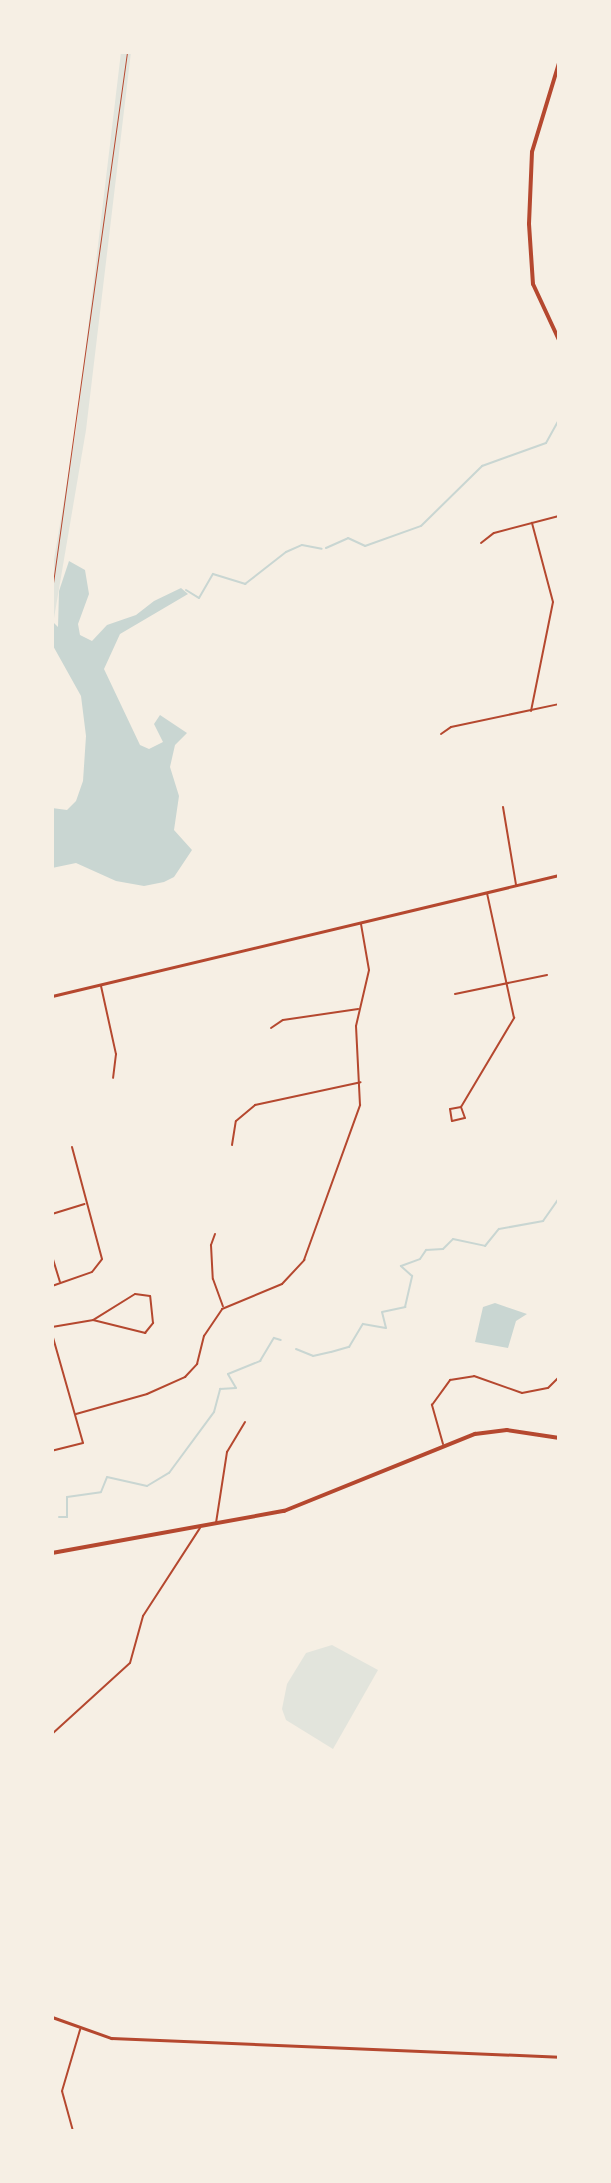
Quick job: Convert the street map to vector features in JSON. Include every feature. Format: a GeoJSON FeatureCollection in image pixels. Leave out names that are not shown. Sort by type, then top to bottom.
{"type":"FeatureCollection","features":[{"type":"Feature","properties":{"kind":"main road"},"geometry":{"type":"LineString","coordinates":[[559,63],[532,152],[529,224],[533,284],[559,340]]}},
{"type":"Feature","properties":{"kind":"main road"},"geometry":{"type":"LineString","coordinates":[[52,1553],[294,1507],[443,1444],[497,1430],[559,1438]]}},
{"type":"Feature","properties":{"kind":"main road"},"geometry":{"type":"LineString","coordinates":[[52,1514],[52,1543]]}},
{"type":"Feature","properties":{"kind":"street"},"geometry":{"type":"LineString","coordinates":[[481,543],[494,533],[559,516]]}},
{"type":"Feature","properties":{"kind":"street"},"geometry":{"type":"LineString","coordinates":[[531,711],[553,602],[532,523]]}},
{"type":"Feature","properties":{"kind":"street"},"geometry":{"type":"LineString","coordinates":[[441,734],[451,727],[559,704]]}},
{"type":"Feature","properties":{"kind":"street"},"geometry":{"type":"LineString","coordinates":[[503,807],[516,885]]}},
{"type":"Feature","properties":{"kind":"street"},"geometry":{"type":"LineString","coordinates":[[52,996],[559,875]]}},
{"type":"Feature","properties":{"kind":"street"},"geometry":{"type":"LineString","coordinates":[[461,1107],[451,1108],[451,1120],[463,1120],[461,1107],[514,1022],[487,892]]}},
{"type":"Feature","properties":{"kind":"street"},"geometry":{"type":"LineString","coordinates":[[76,1414],[147,1394],[185,1377],[197,1364],[207,1329],[224,1308],[282,1284],[299,1267],[352,1138],[361,1082],[355,1033],[369,970],[361,923]]}},
{"type":"Feature","properties":{"kind":"street"},"geometry":{"type":"LineString","coordinates":[[455,994],[547,975]]}},
{"type":"Feature","properties":{"kind":"street"},"geometry":{"type":"LineString","coordinates":[[100,985],[116,1054],[113,1078]]}},
{"type":"Feature","properties":{"kind":"street"},"geometry":{"type":"LineString","coordinates":[[271,1028],[282,1020],[360,1010]]}},
{"type":"Feature","properties":{"kind":"street"},"geometry":{"type":"LineString","coordinates":[[232,1145],[236,1121],[255,1105],[361,1082]]}},
{"type":"Feature","properties":{"kind":"street"},"geometry":{"type":"LineString","coordinates":[[52,1286],[101,1264],[72,1147]]}},
{"type":"Feature","properties":{"kind":"street"},"geometry":{"type":"LineString","coordinates":[[52,1214],[88,1203]]}},
{"type":"Feature","properties":{"kind":"street"},"geometry":{"type":"LineString","coordinates":[[215,1234],[211,1245],[213,1279],[224,1308]]}},
{"type":"Feature","properties":{"kind":"street"},"geometry":{"type":"LineString","coordinates":[[52,1256],[60,1283]]}},
{"type":"Feature","properties":{"kind":"street"},"geometry":{"type":"LineString","coordinates":[[52,1327],[93,1320],[135,1294],[147,1293],[151,1300],[153,1323],[145,1333],[93,1320]]}},
{"type":"Feature","properties":{"kind":"street"},"geometry":{"type":"LineString","coordinates":[[52,1334],[83,1443],[52,1451]]}},
{"type":"Feature","properties":{"kind":"street"},"geometry":{"type":"LineString","coordinates":[[443,1444],[432,1411],[438,1391],[450,1380],[467,1375],[515,1392],[557,1387],[559,1377]]}},
{"type":"Feature","properties":{"kind":"street"},"geometry":{"type":"LineString","coordinates":[[216,1524],[227,1452],[245,1422]]}},
{"type":"Feature","properties":{"kind":"street"},"geometry":{"type":"LineString","coordinates":[[52,1734],[137,1654],[143,1616],[201,1527]]}},
{"type":"Feature","properties":{"kind":"street"},"geometry":{"type":"LineString","coordinates":[[52,2017],[80,2030],[128,2039],[559,2057]]}},
{"type":"Feature","properties":{"kind":"street"},"geometry":{"type":"LineString","coordinates":[[73,2131],[62,2091],[80,2030]]}},
{"type":"Feature","properties":{"kind":"path"},"geometry":{"type":"LineString","coordinates":[[52,590],[127,52]]}},
{"type":"Feature","properties":{"kind":"shaded area"},"geometry":{"type":"Polygon","coordinates":[[[121,52],[131,52],[86,430],[52,630],[52,571],[76,430],[121,52]]]}},
{"type":"Feature","properties":{"kind":"shaded area"},"geometry":{"type":"Polygon","coordinates":[[[69,561],[85,570],[89,594],[78,624],[80,635],[92,641],[107,625],[136,615],[154,601],[181,588],[188,594],[120,634],[104,669],[140,745],[149,749],[163,742],[154,724],[160,715],[187,733],[175,745],[170,767],[179,796],[174,830],[192,850],[174,877],[164,882],[144,886],[116,881],[76,863],[52,868],[52,808],[67,810],[76,801],[83,781],[86,736],[81,696],[52,644],[52,621],[58,627],[59,591],[69,561]]]}},
{"type":"Feature","properties":{"kind":"shaded area"},"geometry":{"type":"Polygon","coordinates":[[[495,1303],[527,1314],[516,1321],[508,1348],[475,1342],[483,1307],[495,1303]]]}},
{"type":"Feature","properties":{"kind":"shaded area"},"geometry":{"type":"Polygon","coordinates":[[[332,1645],[378,1670],[333,1749],[286,1720],[282,1709],[287,1684],[306,1653],[332,1645]]]}},
{"type":"Feature","properties":{"kind":"waterway"},"geometry":{"type":"LineString","coordinates":[[326,548],[348,538],[365,546],[421,526],[482,466],[546,443],[559,420]]}},
{"type":"Feature","properties":{"kind":"waterway"},"geometry":{"type":"LineString","coordinates":[[186,590],[199,598],[213,574],[245,584],[286,552],[302,545],[322,549]]}},
{"type":"Feature","properties":{"kind":"waterway"},"geometry":{"type":"LineString","coordinates":[[296,1349],[313,1356],[331,1352],[349,1347],[363,1324],[386,1328],[382,1312],[405,1307],[412,1276],[401,1266],[420,1259],[426,1250],[443,1249],[453,1239],[485,1246],[499,1229],[543,1221],[559,1198]]}},
{"type":"Feature","properties":{"kind":"waterway"},"geometry":{"type":"LineString","coordinates":[[59,1517],[67,1517],[67,1497],[101,1492],[107,1477],[147,1486],[169,1473],[214,1412],[220,1389],[236,1388],[228,1374],[260,1361],[274,1338],[281,1340]]}}]}
